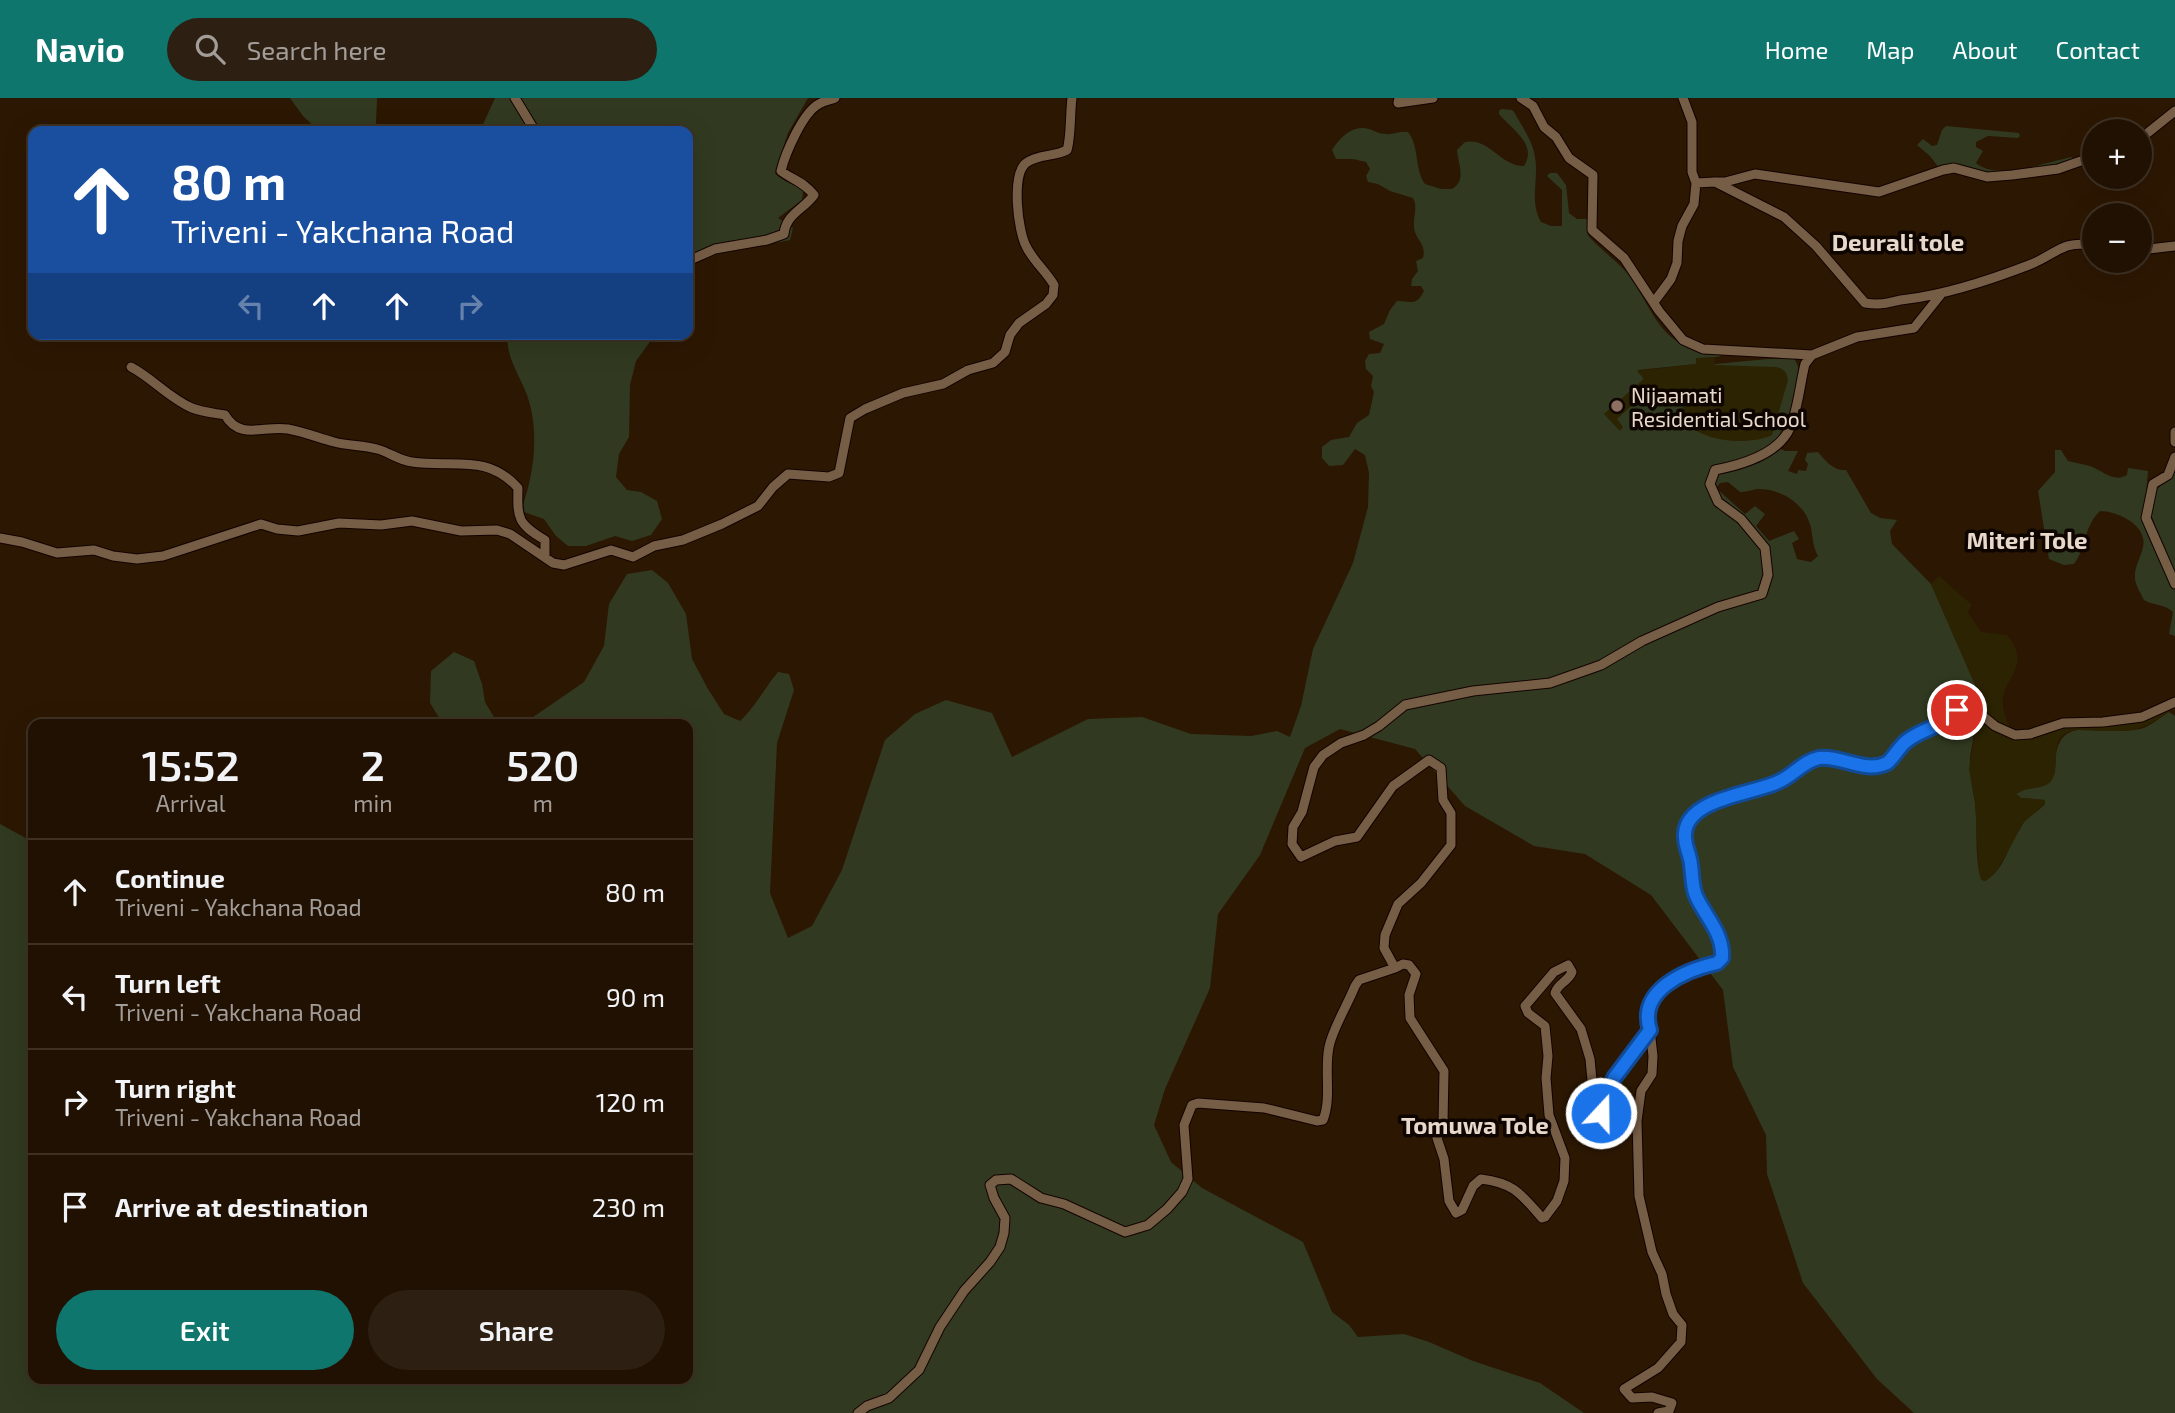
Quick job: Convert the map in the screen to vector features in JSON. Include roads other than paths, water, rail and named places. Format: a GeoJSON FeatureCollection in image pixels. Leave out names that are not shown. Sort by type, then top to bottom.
{"type":"FeatureCollection","features":[{"type":"Feature","properties":{"kind":"street"},"geometry":{"type":"LineString","coordinates":[[515,98],[532,126]]}},
{"type":"Feature","properties":{"kind":"street"},"geometry":{"type":"LineString","coordinates":[[693,259],[715,249],[767,240],[784,234],[789,217],[814,195],[805,184],[781,171],[790,142],[816,104],[835,98]]}},
{"type":"Feature","properties":{"kind":"street"},"geometry":{"type":"LineString","coordinates":[[0,538],[57,553],[94,550],[136,559],[163,556],[261,524],[298,531],[339,523],[381,525],[412,521],[461,531],[497,530],[510,534],[553,563],[564,565],[611,550],[633,557],[654,546],[683,540],[722,524],[758,506],[788,474],[829,477],[839,472],[850,418],[903,393],[943,384],[968,370],[993,363],[1004,352],[1010,335],[1019,323],[1046,304],[1053,295],[1054,285],[1027,249],[1021,236],[1017,182],[1023,165],[1067,150],[1072,98]]}},
{"type":"Feature","properties":{"kind":"street"},"geometry":{"type":"LineString","coordinates":[[1399,98],[1398,103],[1433,98]]}},
{"type":"Feature","properties":{"kind":"street"},"geometry":{"type":"LineString","coordinates":[[1521,98],[1532,106],[1544,127],[1556,137],[1569,158],[1593,176],[1592,230],[1624,258],[1659,312],[1683,340],[1703,349],[1812,355],[1857,337],[1913,328],[1942,293]]}},
{"type":"Feature","properties":{"kind":"street"},"geometry":{"type":"LineString","coordinates":[[1654,302],[1671,279],[1677,263],[1682,226],[1694,204],[1696,183],[1692,172],[1692,122],[1684,98]]}},
{"type":"Feature","properties":{"kind":"street"},"geometry":{"type":"LineString","coordinates":[[2152,129],[2175,111]]}},
{"type":"Feature","properties":{"kind":"street"},"geometry":{"type":"LineString","coordinates":[[1696,183],[1725,182],[1755,174],[1879,192],[1954,168],[1987,177],[2057,169],[2082,160]]}},
{"type":"Feature","properties":{"kind":"street"},"geometry":{"type":"LineString","coordinates":[[1715,182],[1784,218],[1816,246],[1865,303],[1884,305],[1905,299],[1925,298],[2033,264],[2062,248],[2082,244]]}},
{"type":"Feature","properties":{"kind":"street"},"geometry":{"type":"LineString","coordinates":[[2152,249],[2175,246]]}},
{"type":"Feature","properties":{"kind":"street"},"geometry":{"type":"LineString","coordinates":[[1395,968],[1384,948],[1385,935],[1398,904],[1421,883],[1451,845],[1451,813],[1443,800],[1441,768],[1429,760],[1393,786],[1357,837],[1335,841],[1301,857],[1292,844],[1293,827],[1302,812],[1314,767],[1323,755],[1341,743],[1379,726],[1405,705],[1473,691],[1550,683],[1601,665],[1642,641],[1718,607],[1762,594],[1768,575],[1765,548],[1741,519],[1718,502],[1710,484],[1715,470],[1740,465],[1779,445],[1789,429],[1805,364],[1812,355]]}},
{"type":"Feature","properties":{"kind":"street"},"geometry":{"type":"LineString","coordinates":[[131,367],[191,407],[225,415],[229,423],[239,430],[251,432],[265,428],[287,429],[334,442],[376,449],[410,463],[470,463],[499,471],[518,488],[517,515],[526,529],[545,540],[545,557]]}},
{"type":"Feature","properties":{"kind":"street"},"geometry":{"type":"LineString","coordinates":[[2175,432],[2175,442]]}},
{"type":"Feature","properties":{"kind":"street"},"geometry":{"type":"LineString","coordinates":[[2175,457],[2168,475],[2153,484],[2146,517],[2175,584]]}},
{"type":"Feature","properties":{"kind":"street"},"geometry":{"type":"LineString","coordinates":[[1658,1413],[1669,1411],[1672,1403],[1652,1397],[1632,1398],[1624,1389],[1658,1368],[1681,1342],[1682,1325],[1673,1314],[1662,1274],[1652,1252],[1639,1196],[1637,1121],[1641,1091],[1652,1074],[1653,1056],[1648,1010],[1664,985],[1717,963],[1722,958],[1715,927],[1694,890],[1685,841],[1688,824],[1703,808],[1721,799],[1775,784],[1814,759],[1827,757],[1867,765],[1885,764],[1912,737],[1948,722],[1957,710],[1965,706],[1972,707],[1995,726],[2015,735],[2031,734],[2063,723],[2142,717],[2175,702]]}},
{"type":"Feature","properties":{"kind":"street"},"geometry":{"type":"LineString","coordinates":[[858,1413],[867,1406],[889,1398],[919,1370],[940,1328],[964,1291],[1000,1247],[1005,1217],[989,1185],[996,1180],[1012,1179],[1034,1194],[1065,1204],[1118,1230],[1132,1231],[1148,1225],[1167,1209],[1186,1185],[1184,1125],[1192,1105],[1198,1103],[1264,1108],[1317,1121],[1324,1120],[1329,1045],[1359,980],[1403,964],[1409,965],[1416,974],[1409,995],[1410,1018],[1444,1071],[1443,1124],[1437,1138],[1444,1159],[1449,1201],[1456,1213],[1462,1210],[1473,1186],[1481,1179],[1507,1184],[1527,1200],[1542,1218],[1557,1201],[1564,1181],[1565,1158],[1549,1115],[1545,1026],[1528,1013],[1525,1006],[1554,972],[1568,965],[1572,972],[1555,993],[1581,1029],[1590,1059],[1591,1080],[1598,1086],[1591,1110],[1601,1113],[1606,1107],[1614,1078],[1650,1030]]}},
{"type":"Feature","properties":{"kind":"place","name":"Nijaamati Residential School"},"geometry":{"type":"Point","coordinates":[1617,406]}},
{"type":"Feature","properties":{"kind":"district","name":"Deurali tole"},"geometry":{"type":"Point","coordinates":[1898,241]}},
{"type":"Feature","properties":{"kind":"district","name":"Miteri Tole"},"geometry":{"type":"Point","coordinates":[2027,539]}},
{"type":"Feature","properties":{"kind":"district","name":"Tomuwa Tole"},"geometry":{"type":"Point","coordinates":[1475,1124]}}]}
